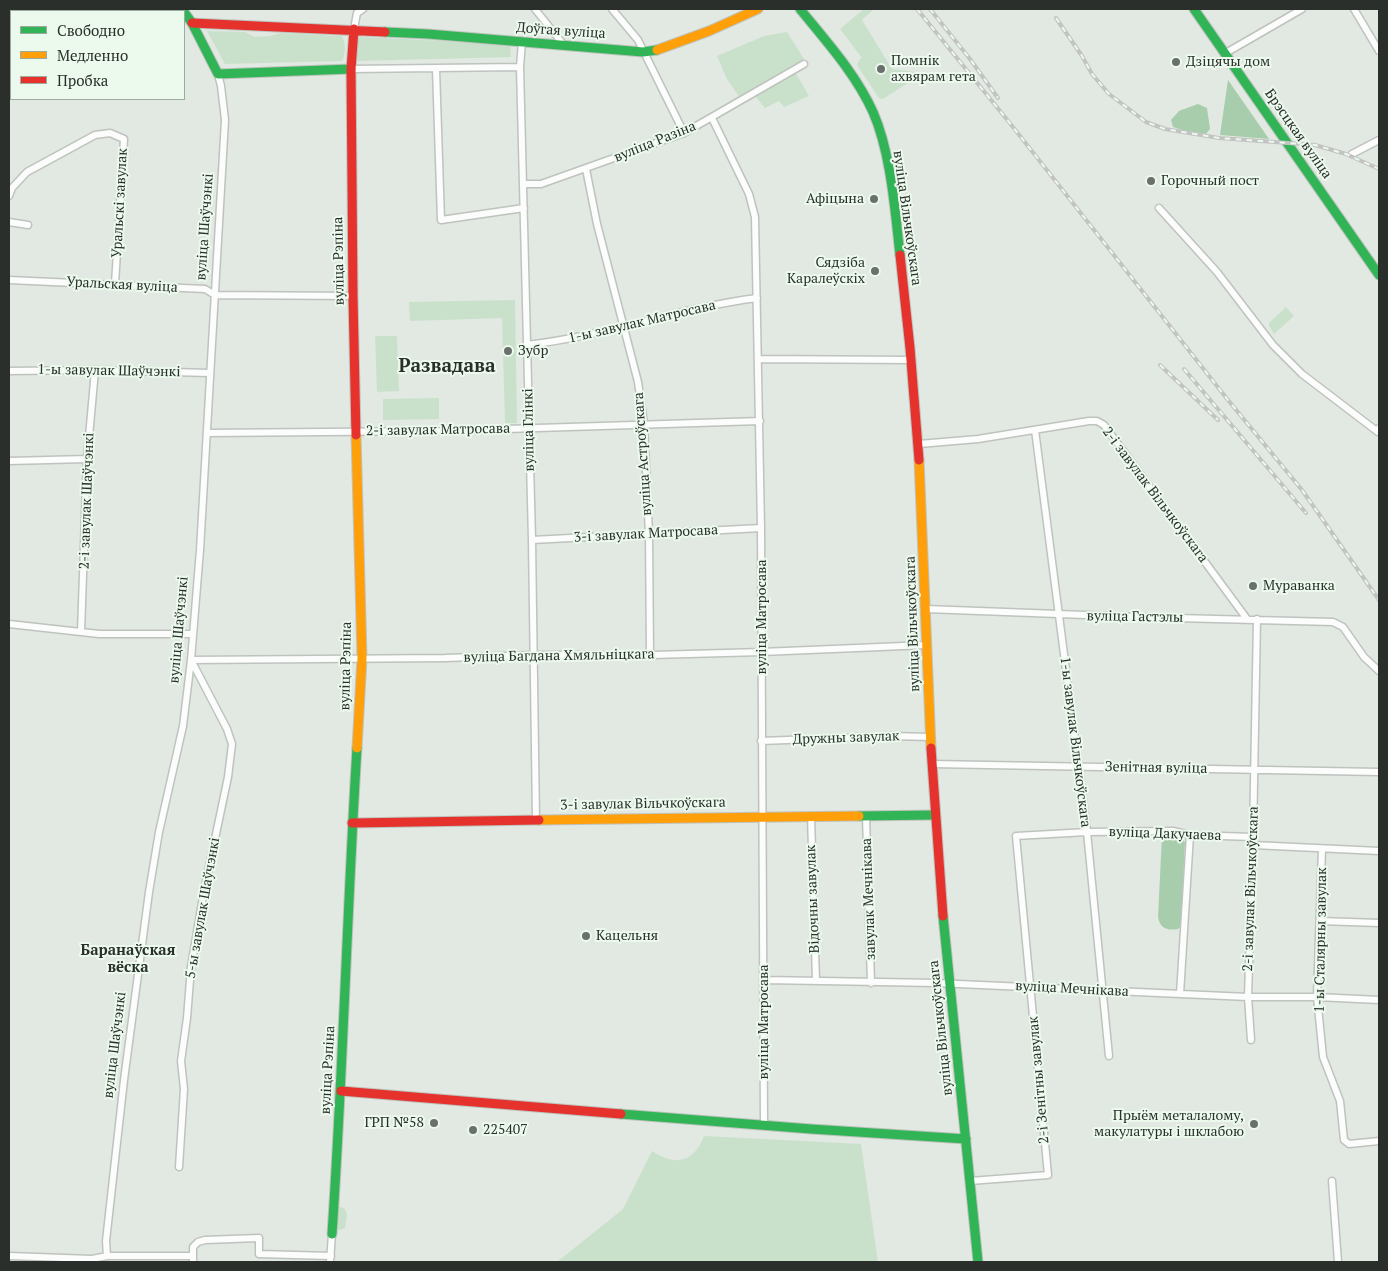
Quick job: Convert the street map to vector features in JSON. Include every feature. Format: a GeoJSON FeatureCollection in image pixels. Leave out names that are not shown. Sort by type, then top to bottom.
{"type":"FeatureCollection","features":[{"type":"Feature","properties":{"kind":"street"},"geometry":{"type":"LineString","coordinates":[[535,9],[563,44]]}},
{"type":"Feature","properties":{"kind":"street"},"geometry":{"type":"LineString","coordinates":[[612,9],[638,40],[684,133]]}},
{"type":"Feature","properties":{"kind":"street","name":"Доўгая вуліца"},"geometry":{"type":"LineString","coordinates":[[192,23],[354,29],[563,44],[643,52],[673,45],[758,9]]}},
{"type":"Feature","properties":{"kind":"street","name":"вуліца Вільчкоўскага"},"geometry":{"type":"LineString","coordinates":[[800,9],[857,83],[879,127],[896,224],[912,360],[919,444],[935,815],[978,1262]]}},
{"type":"Feature","properties":{"kind":"street","name":"Брэсцкая вуліца"},"geometry":{"type":"LineString","coordinates":[[1194,9],[1379,275]]}},
{"type":"Feature","properties":{"kind":"street"},"geometry":{"type":"LineString","coordinates":[[1224,54],[1302,9]]}},
{"type":"Feature","properties":{"kind":"street"},"geometry":{"type":"LineString","coordinates":[[1354,9],[1379,51]]}},
{"type":"Feature","properties":{"kind":"street"},"geometry":{"type":"LineString","coordinates":[[351,69],[354,29],[359,10]]}},
{"type":"Feature","properties":{"kind":"street","name":"вуліца Шаўчэнкі"},"geometry":{"type":"LineString","coordinates":[[107,1256],[106,1242],[122,1099],[148,892],[159,832],[183,726],[191,660],[215,295],[225,120],[218,74],[192,23],[185,14]]}},
{"type":"Feature","properties":{"kind":"street","name":"вуліца Глінкі"},"geometry":{"type":"LineString","coordinates":[[522,41],[520,67],[532,540],[536,819]]}},
{"type":"Feature","properties":{"kind":"street","name":"вуліца Разіна"},"geometry":{"type":"LineString","coordinates":[[523,184],[541,184],[684,133],[804,64]]}},
{"type":"Feature","properties":{"kind":"street"},"geometry":{"type":"LineString","coordinates":[[218,74],[351,69],[520,67]]}},
{"type":"Feature","properties":{"kind":"street","name":"вуліца Рэпіна"},"geometry":{"type":"LineString","coordinates":[[330,1259],[341,1091],[352,823],[362,658],[353,296],[351,69]]}},
{"type":"Feature","properties":{"kind":"street"},"geometry":{"type":"LineString","coordinates":[[436,69],[441,220],[524,208]]}},
{"type":"Feature","properties":{"kind":"street","name":"вуліца Матросава"},"geometry":{"type":"LineString","coordinates":[[712,118],[752,200],[756,218],[761,528],[764,1125]]}},
{"type":"Feature","properties":{"kind":"street","name":"Уральскі завулак"},"geometry":{"type":"LineString","coordinates":[[9,196],[12,188],[27,172],[95,135],[110,133],[124,139],[115,284]]}},
{"type":"Feature","properties":{"kind":"street"},"geometry":{"type":"LineString","coordinates":[[1352,154],[1379,140]]}},
{"type":"Feature","properties":{"kind":"street","name":"вуліца Астроўскага"},"geometry":{"type":"LineString","coordinates":[[586,169],[623,327],[638,382],[644,424],[649,535],[650,655]]}},
{"type":"Feature","properties":{"kind":"street"},"geometry":{"type":"LineString","coordinates":[[1159,208],[1217,272],[1279,351],[1302,374],[1336,401],[1378,432],[1379,428]]}},
{"type":"Feature","properties":{"kind":"street"},"geometry":{"type":"LineString","coordinates":[[9,222],[28,225]]}},
{"type":"Feature","properties":{"kind":"street","name":"Уральская вуліца"},"geometry":{"type":"LineString","coordinates":[[9,280],[205,288],[215,295],[353,296]]}},
{"type":"Feature","properties":{"kind":"street","name":"1-ы завулак Матросава"},"geometry":{"type":"LineString","coordinates":[[526,346],[623,327],[731,301],[757,298]]}},
{"type":"Feature","properties":{"kind":"street"},"geometry":{"type":"LineString","coordinates":[[758,359],[912,360]]}},
{"type":"Feature","properties":{"kind":"street","name":"1-ы завулак Шаўчэнкі"},"geometry":{"type":"LineString","coordinates":[[9,371],[95,370],[210,373]]}},
{"type":"Feature","properties":{"kind":"street","name":"2-і завулак Шаўчэнкі"},"geometry":{"type":"LineString","coordinates":[[81,632],[87,459],[95,370]]}},
{"type":"Feature","properties":{"kind":"street","name":"2-і завулак Матросава"},"geometry":{"type":"LineString","coordinates":[[206,433],[442,431],[760,421]]}},
{"type":"Feature","properties":{"kind":"street","name":"2-і завулак Вільчкоўскага"},"geometry":{"type":"LineString","coordinates":[[919,444],[978,439],[1089,421],[1104,425],[1247,618]]}},
{"type":"Feature","properties":{"kind":"street","name":"1-ы завулак Вільчкоўскага"},"geometry":{"type":"LineString","coordinates":[[1035,430],[1087,832],[1109,1056]]}},
{"type":"Feature","properties":{"kind":"street"},"geometry":{"type":"LineString","coordinates":[[9,461],[87,459]]}},
{"type":"Feature","properties":{"kind":"street","name":"3-і завулак Матросава"},"geometry":{"type":"LineString","coordinates":[[532,540],[761,528]]}},
{"type":"Feature","properties":{"kind":"street","name":"вуліца Гастэлы"},"geometry":{"type":"LineString","coordinates":[[926,609],[1059,615],[1247,618],[1333,622],[1343,627],[1364,656],[1379,672]]}},
{"type":"Feature","properties":{"kind":"street","name":"2-і завулак Вільчкоўскага"},"geometry":{"type":"LineString","coordinates":[[1251,1040],[1248,997],[1257,619]]}},
{"type":"Feature","properties":{"kind":"street"},"geometry":{"type":"LineString","coordinates":[[9,624],[98,634],[193,634]]}},
{"type":"Feature","properties":{"kind":"street","name":"вуліца Багдана Хмяльніцкага"},"geometry":{"type":"LineString","coordinates":[[191,660],[650,655],[927,645]]}},
{"type":"Feature","properties":{"kind":"street","name":"5-ы завулак Шаўчэнкі"},"geometry":{"type":"LineString","coordinates":[[179,1167],[184,1090],[181,1061],[191,966],[204,891],[228,777],[232,744],[227,730],[191,660]]}},
{"type":"Feature","properties":{"kind":"street","name":"Дружны завулак"},"geometry":{"type":"LineString","coordinates":[[761,741],[890,736],[931,737]]}},
{"type":"Feature","properties":{"kind":"street","name":"Зенітная вуліца"},"geometry":{"type":"LineString","coordinates":[[932,764],[1379,772]]}},
{"type":"Feature","properties":{"kind":"street","name":"3-і завулак Вільчкоўскага"},"geometry":{"type":"LineString","coordinates":[[352,823],[935,815]]}},
{"type":"Feature","properties":{"kind":"street","name":"Відочны завулак"},"geometry":{"type":"LineString","coordinates":[[811,816],[816,981]]}},
{"type":"Feature","properties":{"kind":"street","name":"завулак Мечнікава"},"geometry":{"type":"LineString","coordinates":[[866,816],[871,983]]}},
{"type":"Feature","properties":{"kind":"street","name":"вуліца Дакучаева"},"geometry":{"type":"LineString","coordinates":[[1016,836],[1087,832],[1173,831],[1190,835],[1253,837]]}},
{"type":"Feature","properties":{"kind":"street"},"geometry":{"type":"LineString","coordinates":[[1180,994],[1190,835]]}},
{"type":"Feature","properties":{"kind":"street","name":"2-і Зенітны завулак"},"geometry":{"type":"LineString","coordinates":[[970,1181],[1048,1175],[1016,836]]}},
{"type":"Feature","properties":{"kind":"street"},"geometry":{"type":"LineString","coordinates":[[1253,845],[1379,851]]}},
{"type":"Feature","properties":{"kind":"street","name":"1-ы Сталярны завулак"},"geometry":{"type":"LineString","coordinates":[[1322,849],[1317,997],[1323,1057],[1340,1101],[1344,1140],[1349,1144],[1379,1141]]}},
{"type":"Feature","properties":{"kind":"street"},"geometry":{"type":"LineString","coordinates":[[1320,921],[1379,923]]}},
{"type":"Feature","properties":{"kind":"street","name":"вуліца Мечнікава"},"geometry":{"type":"LineString","coordinates":[[764,980],[951,984],[1248,997],[1317,997],[1379,1000]]}},
{"type":"Feature","properties":{"kind":"street"},"geometry":{"type":"LineString","coordinates":[[341,1091],[764,1125],[966,1139]]}},
{"type":"Feature","properties":{"kind":"street"},"geometry":{"type":"LineString","coordinates":[[1332,1181],[1338,1262]]}},
{"type":"Feature","properties":{"kind":"street"},"geometry":{"type":"LineString","coordinates":[[9,1256],[92,1259],[107,1256],[193,1259],[193,1247],[198,1242],[205,1240],[259,1238],[259,1254],[330,1259]]}},
{"type":"Feature","properties":{"kind":"green space"},"geometry":{"type":"Polygon","coordinates":[[[864,9],[873,10],[862,20],[892,69],[923,73],[883,99],[879,98],[857,65],[862,58],[840,29],[864,9]]]}},
{"type":"Feature","properties":{"kind":"green space"},"geometry":{"type":"Polygon","coordinates":[[[207,31],[245,32],[255,37],[281,33],[342,36],[345,52],[342,61],[225,64],[207,31]]]}},
{"type":"Feature","properties":{"kind":"green space"},"geometry":{"type":"Polygon","coordinates":[[[787,32],[804,59],[792,67],[809,96],[784,107],[779,101],[765,108],[751,91],[740,98],[727,79],[717,56],[764,36],[787,32]]]}},
{"type":"Feature","properties":{"kind":"green space"},"geometry":{"type":"Polygon","coordinates":[[[360,37],[510,44],[511,57],[358,61],[356,49],[360,37]]]}},
{"type":"Feature","properties":{"kind":"green space"},"geometry":{"type":"Polygon","coordinates":[[[1228,80],[1269,139],[1220,135],[1228,80]]]}},
{"type":"Feature","properties":{"kind":"green space"},"geometry":{"type":"Polygon","coordinates":[[[1198,104],[1207,108],[1210,129],[1206,134],[1173,127],[1171,120],[1179,111],[1198,104]]]}},
{"type":"Feature","properties":{"kind":"green space"},"geometry":{"type":"Polygon","coordinates":[[[515,300],[517,423],[505,423],[502,318],[410,321],[409,302],[515,300]]]}},
{"type":"Feature","properties":{"kind":"green space"},"geometry":{"type":"Polygon","coordinates":[[[1286,307],[1294,316],[1274,334],[1269,323],[1286,307]]]}},
{"type":"Feature","properties":{"kind":"green space"},"geometry":{"type":"Polygon","coordinates":[[[375,336],[397,336],[399,391],[377,392],[375,336]]]}},
{"type":"Feature","properties":{"kind":"green space"},"geometry":{"type":"Polygon","coordinates":[[[439,398],[439,419],[383,420],[383,399],[439,398]]]}},
{"type":"Feature","properties":{"kind":"green space"},"geometry":{"type":"Polygon","coordinates":[[[1162,836],[1176,836],[1185,842],[1181,926],[1174,930],[1162,926],[1158,917],[1162,836]]]}},
{"type":"Feature","properties":{"kind":"green space"},"geometry":{"type":"Polygon","coordinates":[[[704,1136],[861,1144],[878,1262],[557,1262],[623,1209],[652,1151],[669,1159],[683,1159],[695,1152],[704,1136]]]}},
{"type":"Feature","properties":{"kind":"green space"},"geometry":{"type":"Polygon","coordinates":[[[337,1208],[344,1208],[347,1214],[345,1228],[340,1230],[337,1229],[337,1208]]]}},
{"type":"Feature","properties":{"kind":"railway"},"geometry":{"type":"LineString","coordinates":[[917,9],[1009,122],[1228,400],[1302,490],[1379,600]]}},
{"type":"Feature","properties":{"kind":"railway"},"geometry":{"type":"LineString","coordinates":[[930,9],[998,98]]}},
{"type":"Feature","properties":{"kind":"railway"},"geometry":{"type":"LineString","coordinates":[[1056,18],[1092,74],[1109,94],[1146,122],[1165,129],[1219,138],[1315,145],[1346,154],[1379,169]]}},
{"type":"Feature","properties":{"kind":"railway"},"geometry":{"type":"LineString","coordinates":[[1160,365],[1218,420]]}},
{"type":"Feature","properties":{"kind":"railway"},"geometry":{"type":"LineString","coordinates":[[1184,369],[1306,513]]}},
{"type":"Feature","properties":{"kind":"traffic: fast"},"geometry":{"type":"LineString","coordinates":[[800,9],[849,71],[873,112],[888,164],[900,255]]}},
{"type":"Feature","properties":{"kind":"traffic: fast"},"geometry":{"type":"LineString","coordinates":[[1194,9],[1379,275]]}},
{"type":"Feature","properties":{"kind":"traffic: fast"},"geometry":{"type":"LineString","coordinates":[[185,13],[192,23],[218,74],[351,69]]}},
{"type":"Feature","properties":{"kind":"traffic: fast"},"geometry":{"type":"LineString","coordinates":[[385,32],[643,52],[657,50]]}},
{"type":"Feature","properties":{"kind":"traffic: fast"},"geometry":{"type":"LineString","coordinates":[[332,1234],[357,748]]}},
{"type":"Feature","properties":{"kind":"traffic: fast"},"geometry":{"type":"LineString","coordinates":[[859,816],[935,815]]}},
{"type":"Feature","properties":{"kind":"traffic: fast"},"geometry":{"type":"LineString","coordinates":[[943,916],[978,1262]]}},
{"type":"Feature","properties":{"kind":"traffic: fast"},"geometry":{"type":"LineString","coordinates":[[621,1114],[966,1139]]}},
{"type":"Feature","properties":{"kind":"traffic: slow"},"geometry":{"type":"LineString","coordinates":[[657,50],[709,31],[758,9]]}},
{"type":"Feature","properties":{"kind":"traffic: slow"},"geometry":{"type":"LineString","coordinates":[[356,435],[362,658],[357,748]]}},
{"type":"Feature","properties":{"kind":"traffic: slow"},"geometry":{"type":"LineString","coordinates":[[919,460],[931,748]]}},
{"type":"Feature","properties":{"kind":"traffic: slow"},"geometry":{"type":"LineString","coordinates":[[539,820],[859,816]]}},
{"type":"Feature","properties":{"kind":"traffic: jam"},"geometry":{"type":"LineString","coordinates":[[192,23],[385,32]]}},
{"type":"Feature","properties":{"kind":"traffic: jam"},"geometry":{"type":"LineString","coordinates":[[354,29],[351,69],[356,435]]}},
{"type":"Feature","properties":{"kind":"traffic: jam"},"geometry":{"type":"LineString","coordinates":[[900,255],[919,460]]}},
{"type":"Feature","properties":{"kind":"traffic: jam"},"geometry":{"type":"LineString","coordinates":[[931,748],[943,916]]}},
{"type":"Feature","properties":{"kind":"traffic: jam"},"geometry":{"type":"LineString","coordinates":[[352,823],[539,820]]}},
{"type":"Feature","properties":{"kind":"traffic: jam"},"geometry":{"type":"LineString","coordinates":[[341,1091],[621,1114]]}},
{"type":"Feature","properties":{"kind":"place","name":"Дзіцячы дом"},"geometry":{"type":"Point","coordinates":[1176,62]}},
{"type":"Feature","properties":{"kind":"place","name":"Помнік ахвярам гета"},"geometry":{"type":"Point","coordinates":[881,69]}},
{"type":"Feature","properties":{"kind":"place","name":"Горочный пост"},"geometry":{"type":"Point","coordinates":[1151,181]}},
{"type":"Feature","properties":{"kind":"place","name":"Афіцына"},"geometry":{"type":"Point","coordinates":[874,199]}},
{"type":"Feature","properties":{"kind":"place","name":"Сядзіба Каралеўскіх"},"geometry":{"type":"Point","coordinates":[875,271]}},
{"type":"Feature","properties":{"kind":"place","name":"Зубр"},"geometry":{"type":"Point","coordinates":[508,351]}},
{"type":"Feature","properties":{"kind":"place","name":"Мураванка"},"geometry":{"type":"Point","coordinates":[1253,586]}},
{"type":"Feature","properties":{"kind":"place","name":"Кацельня"},"geometry":{"type":"Point","coordinates":[586,936]}},
{"type":"Feature","properties":{"kind":"place","name":"ГРП №58"},"geometry":{"type":"Point","coordinates":[434,1123]}},
{"type":"Feature","properties":{"kind":"place","name":"Прыём металалому, макулатуры і шклабою"},"geometry":{"type":"Point","coordinates":[1254,1124]}},
{"type":"Feature","properties":{"kind":"place","name":"225407"},"geometry":{"type":"Point","coordinates":[473,1130]}},
{"type":"Feature","properties":{"kind":"district","name":"Развадава"},"geometry":{"type":"Point","coordinates":[447,367]}},
{"type":"Feature","properties":{"kind":"district","name":"Баранаўская вёска"},"geometry":{"type":"Point","coordinates":[128,960]}}]}
